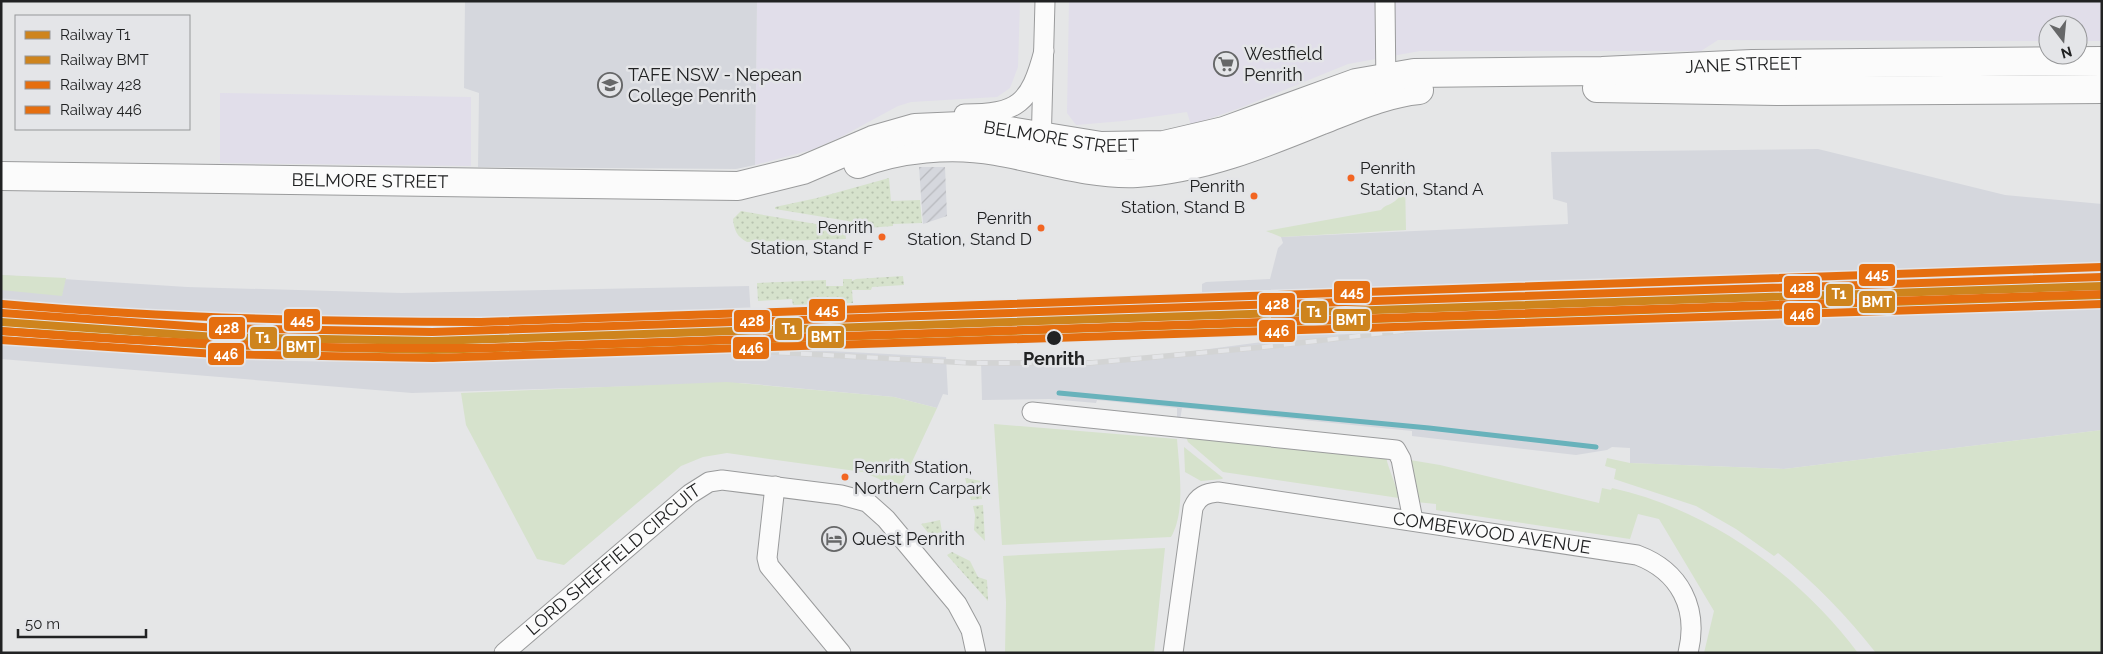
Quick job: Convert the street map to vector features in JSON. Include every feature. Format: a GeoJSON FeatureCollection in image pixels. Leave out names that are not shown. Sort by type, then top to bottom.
{"type":"FeatureCollection","features":[{"type":"Feature","properties":{"kind":"highway","name":"JANE STREET"},"geometry":{"type":"LineString","coordinates":[[1385,86],[1458,71],[1602,71],[1752,64],[2102,61]]}},
{"type":"Feature","properties":{"kind":"highway","name":"JANE STREET"},"geometry":{"type":"LineString","coordinates":[[1385,86],[1412,90],[1466,88],[1768,91],[2102,89]]}},
{"type":"Feature","properties":{"kind":"highway","name":"BELMORE STREET"},"geometry":{"type":"LineString","coordinates":[[1,176],[738,186],[761,191],[797,186],[824,178],[869,159],[908,150],[944,148],[994,150],[1164,145],[1224,131],[1327,92],[1385,86]]}},
{"type":"Feature","properties":{"kind":"highway","name":"BELMORE STREET"},"geometry":{"type":"LineString","coordinates":[[738,186],[803,170],[873,140],[915,128],[985,127],[1041,149]]}},
{"type":"Feature","properties":{"kind":"street"},"geometry":{"type":"LineString","coordinates":[[1041,149],[1045,1]]}},
{"type":"Feature","properties":{"kind":"street"},"geometry":{"type":"LineString","coordinates":[[1385,1],[1385,86]]}},
{"type":"Feature","properties":{"kind":"street"},"geometry":{"type":"LineString","coordinates":[[873,140],[900,121],[911,116],[994,114],[1015,106],[1027,95],[1033,85],[1044,51]]}},
{"type":"Feature","properties":{"kind":"street"},"geometry":{"type":"LineString","coordinates":[[1032,412],[1396,450],[1401,459],[1413,520]]}},
{"type":"Feature","properties":{"kind":"street","name":"LORD SHEFFIELD CIRCUIT"},"geometry":{"type":"LineString","coordinates":[[504,653],[699,487],[722,480],[854,497],[867,502],[877,510],[956,604],[971,630],[976,653]]}},
{"type":"Feature","properties":{"kind":"street"},"geometry":{"type":"LineString","coordinates":[[775,486],[768,558],[769,566],[842,653]]}},
{"type":"Feature","properties":{"kind":"street","name":"COMBEWOOD AVENUE"},"geometry":{"type":"LineString","coordinates":[[1175,648],[1193,508],[1199,497],[1204,494],[1225,493],[1617,551],[1650,560],[1670,575],[1685,597],[1691,624],[1688,653]]}},
{"type":"Feature","properties":{"kind":"shaded area","name":"TAFE NSW - Nepean College Penrith"},"geometry":{"type":"Polygon","coordinates":[[[465,1],[757,1],[755,165],[736,169],[478,167],[479,93],[464,88],[465,1]]]}},
{"type":"Feature","properties":{"kind":"shaded area"},"geometry":{"type":"Polygon","coordinates":[[[757,1],[1020,1],[1018,67],[1010,88],[997,97],[911,102],[898,106],[839,138],[811,150],[755,165],[757,1]]]}},
{"type":"Feature","properties":{"kind":"shaded area"},"geometry":{"type":"Polygon","coordinates":[[[1069,1],[2102,1],[2102,41],[2088,41],[2088,15],[2038,15],[2038,41],[1718,40],[1701,51],[1420,51],[1348,64],[1240,108],[1191,125],[1187,112],[1076,125],[1067,113],[1069,1]]]}},
{"type":"Feature","properties":{"kind":"shaded area"},"geometry":{"type":"Polygon","coordinates":[[[220,93],[471,97],[471,166],[220,163],[220,93]]]}},
{"type":"Feature","properties":{"kind":"shaded area"},"geometry":{"type":"Polygon","coordinates":[[[1818,149],[2005,195],[2102,204],[2102,430],[1784,469],[1630,463],[1630,448],[1612,447],[1607,450],[1576,455],[1412,436],[1412,431],[1182,408],[1180,420],[1177,420],[1177,408],[1097,400],[1096,403],[1050,399],[982,400],[981,360],[1108,360],[1156,356],[1262,342],[1262,339],[1286,338],[1286,323],[1263,324],[1260,317],[899,333],[750,335],[751,347],[946,357],[948,395],[943,394],[937,408],[894,397],[741,383],[412,393],[1,359],[1,275],[187,287],[402,293],[749,286],[751,317],[1263,301],[1264,291],[1202,293],[1202,284],[1206,282],[1270,279],[1278,248],[1283,243],[1281,237],[1568,224],[1567,203],[1553,199],[1551,152],[1818,149]]]}},
{"type":"Feature","properties":{"kind":"shaded area"},"geometry":{"type":"Polygon","coordinates":[[[919,167],[945,167],[947,216],[923,224],[919,167]]]}},
{"type":"Feature","properties":{"kind":"green space"},"geometry":{"type":"Polygon","coordinates":[[[889,178],[891,201],[920,200],[922,223],[893,224],[893,226],[855,229],[848,221],[775,209],[775,207],[817,198],[889,178]]]}},
{"type":"Feature","properties":{"kind":"green space"},"geometry":{"type":"Polygon","coordinates":[[[1405,181],[1406,230],[1281,237],[1266,231],[1381,210],[1399,197],[1405,181]]]}},
{"type":"Feature","properties":{"kind":"green space"},"geometry":{"type":"Polygon","coordinates":[[[741,211],[845,229],[846,239],[747,242],[738,235],[733,223],[733,219],[741,211]]]}},
{"type":"Feature","properties":{"kind":"green space"},"geometry":{"type":"Polygon","coordinates":[[[1,275],[66,278],[62,296],[1,290],[1,275]]]}},
{"type":"Feature","properties":{"kind":"green space"},"geometry":{"type":"Polygon","coordinates":[[[903,276],[904,285],[872,287],[871,290],[852,290],[853,303],[793,305],[792,299],[758,301],[757,283],[826,280],[826,286],[843,286],[843,279],[852,279],[852,281],[856,279],[903,276]]]}},
{"type":"Feature","properties":{"kind":"green space"},"geometry":{"type":"Polygon","coordinates":[[[727,382],[894,397],[937,408],[897,494],[879,479],[863,472],[727,453],[703,457],[681,466],[564,565],[537,559],[466,425],[461,393],[727,382]]]}},
{"type":"Feature","properties":{"kind":"green space"},"geometry":{"type":"Polygon","coordinates":[[[994,424],[1177,439],[1180,502],[1176,527],[1171,537],[1002,545],[994,424]]]}},
{"type":"Feature","properties":{"kind":"green space"},"geometry":{"type":"Polygon","coordinates":[[[2102,430],[2102,653],[1876,653],[1830,600],[1778,553],[1774,556],[1736,529],[1696,506],[1614,479],[1616,469],[1605,466],[1607,458],[1630,463],[1784,469],[2102,430]]]}},
{"type":"Feature","properties":{"kind":"green space"},"geometry":{"type":"Polygon","coordinates":[[[1186,437],[1386,457],[1399,498],[1223,472],[1188,442],[1186,437]]]}},
{"type":"Feature","properties":{"kind":"green space"},"geometry":{"type":"Polygon","coordinates":[[[1184,447],[1223,478],[1201,481],[1185,472],[1184,447]]]}},
{"type":"Feature","properties":{"kind":"green space"},"geometry":{"type":"Polygon","coordinates":[[[1410,460],[1440,465],[1599,503],[1602,488],[1611,490],[1612,488],[1648,498],[1683,512],[1749,549],[1780,572],[1834,624],[1858,653],[1704,653],[1714,611],[1659,519],[1638,514],[1630,539],[1436,510],[1436,504],[1416,502],[1410,460]]]}},
{"type":"Feature","properties":{"kind":"green space"},"geometry":{"type":"Polygon","coordinates":[[[965,478],[981,481],[982,499],[971,500],[965,478]]]}},
{"type":"Feature","properties":{"kind":"green space"},"geometry":{"type":"Polygon","coordinates":[[[983,505],[985,541],[974,530],[975,515],[973,506],[983,505]]]}},
{"type":"Feature","properties":{"kind":"green space"},"geometry":{"type":"Polygon","coordinates":[[[940,520],[943,538],[937,544],[921,524],[940,520]]]}},
{"type":"Feature","properties":{"kind":"green space"},"geometry":{"type":"Polygon","coordinates":[[[1165,548],[1154,653],[1005,653],[1006,602],[1003,556],[1165,548]]]}},
{"type":"Feature","properties":{"kind":"green space"},"geometry":{"type":"Polygon","coordinates":[[[952,552],[970,561],[978,577],[987,580],[988,601],[947,555],[952,552]]]}},
{"type":"Feature","properties":{"kind":"waterway"},"geometry":{"type":"LineString","coordinates":[[1059,393],[1429,428],[1596,447]]}},
{"type":"Feature","properties":{"kind":"railway"},"geometry":{"type":"LineString","coordinates":[[274,340],[418,356],[735,350],[971,363],[1090,363],[1264,347],[1670,300]]}},
{"type":"Feature","properties":{"kind":"rail line","name":"428"},"geometry":{"type":"LineString","coordinates":[[2,313],[217,328],[432,332],[2102,277]]}},
{"type":"Feature","properties":{"kind":"rail line","name":"T1"},"geometry":{"type":"LineString","coordinates":[[1,322],[216,337],[432,341],[2102,286]]}},
{"type":"Feature","properties":{"kind":"rail line","name":"BMT"},"geometry":{"type":"LineString","coordinates":[[1,331],[216,345],[432,350],[2102,295]]}},
{"type":"Feature","properties":{"kind":"rail line","name":"446"},"geometry":{"type":"LineString","coordinates":[[1,340],[216,354],[433,358],[2102,304]]}},
{"type":"Feature","properties":{"kind":"transit line","name":"445"},"geometry":{"type":"LineString","coordinates":[[2,304],[122,313],[241,318],[481,322],[2102,267]]}},
{"type":"Feature","properties":{"kind":"transit line"},"geometry":{"type":"LineString","coordinates":[[1,331],[241,345],[361,348],[482,348],[2102,294]]}},
{"type":"Feature","properties":{"kind":"place","name":"Westfield Penrith"},"geometry":{"type":"Point","coordinates":[1226,64]}},
{"type":"Feature","properties":{"kind":"place","name":"TAFE NSW - Nepean College Penrith"},"geometry":{"type":"Point","coordinates":[610,85]}},
{"type":"Feature","properties":{"kind":"place","name":"Penrith Station, Stand A"},"geometry":{"type":"Point","coordinates":[1351,178]}},
{"type":"Feature","properties":{"kind":"place","name":"Penrith Station, Stand B"},"geometry":{"type":"Point","coordinates":[1254,196]}},
{"type":"Feature","properties":{"kind":"place","name":"Penrith Station, Stand D"},"geometry":{"type":"Point","coordinates":[1041,228]}},
{"type":"Feature","properties":{"kind":"place","name":"Penrith Station, Stand F"},"geometry":{"type":"Point","coordinates":[882,237]}},
{"type":"Feature","properties":{"kind":"place","name":"Penrith"},"geometry":{"type":"Point","coordinates":[1054,338]}},
{"type":"Feature","properties":{"kind":"place","name":"Penrith Station, Northern Carpark"},"geometry":{"type":"Point","coordinates":[845,477]}},
{"type":"Feature","properties":{"kind":"place","name":"Quest Penrith"},"geometry":{"type":"Point","coordinates":[834,539]}}]}
